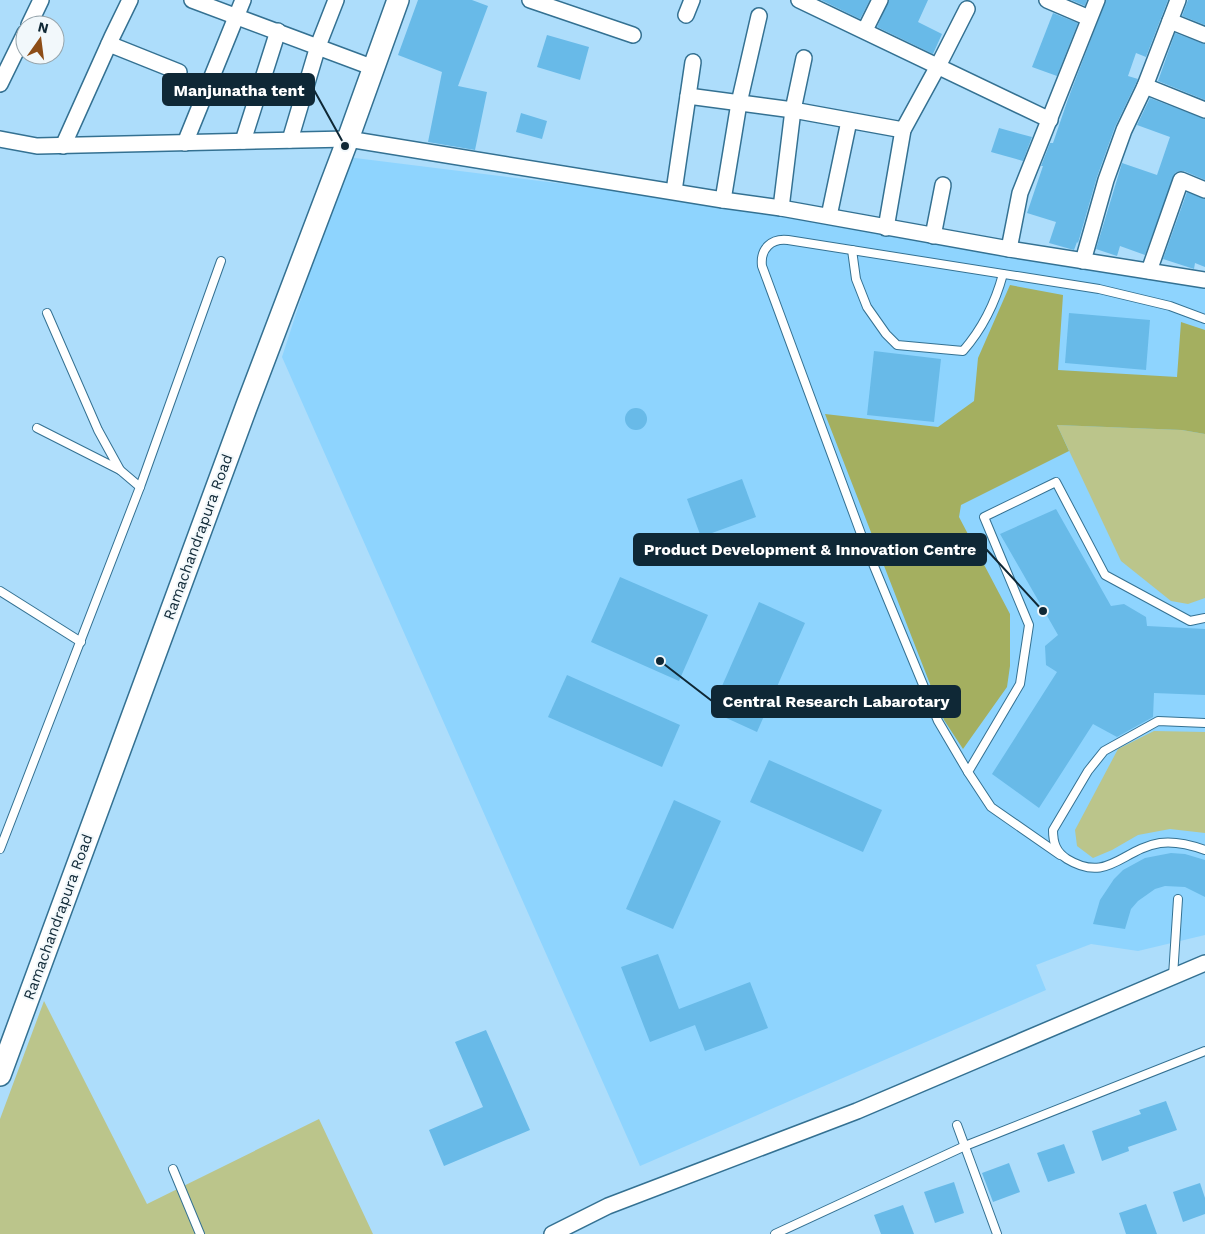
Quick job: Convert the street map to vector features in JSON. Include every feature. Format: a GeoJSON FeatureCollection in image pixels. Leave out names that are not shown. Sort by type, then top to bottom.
{"type":"FeatureCollection","features":[{"type":"Feature","properties":{"kind":"street"},"geometry":{"type":"LineString","coordinates":[[34,15],[41,0]]}},
{"type":"Feature","properties":{"kind":"street"},"geometry":{"type":"LineString","coordinates":[[63,146],[130,0]]}},
{"type":"Feature","properties":{"kind":"street"},"geometry":{"type":"LineString","coordinates":[[192,0],[374,68]]}},
{"type":"Feature","properties":{"kind":"street"},"geometry":{"type":"LineString","coordinates":[[185,143],[242,0]]}},
{"type":"Feature","properties":{"kind":"street"},"geometry":{"type":"LineString","coordinates":[[290,140],[318,46],[336,0]]}},
{"type":"Feature","properties":{"kind":"street","name":"Ramachandrapura Road"},"geometry":{"type":"LineString","coordinates":[[0,1075],[398,0]]}},
{"type":"Feature","properties":{"kind":"street"},"geometry":{"type":"LineString","coordinates":[[530,0],[633,34]]}},
{"type":"Feature","properties":{"kind":"street"},"geometry":{"type":"LineString","coordinates":[[686,15],[692,0]]}},
{"type":"Feature","properties":{"kind":"street"},"geometry":{"type":"LineString","coordinates":[[865,30],[880,0]]}},
{"type":"Feature","properties":{"kind":"street"},"geometry":{"type":"LineString","coordinates":[[1047,0],[1089,18]]}},
{"type":"Feature","properties":{"kind":"street"},"geometry":{"type":"LineString","coordinates":[[1009,250],[1020,193],[1097,0]]}},
{"type":"Feature","properties":{"kind":"street"},"geometry":{"type":"LineString","coordinates":[[1083,261],[1106,180],[1124,130],[1145,86],[1178,0]]}},
{"type":"Feature","properties":{"kind":"street"},"geometry":{"type":"LineString","coordinates":[[805,1],[1050,120]]}},
{"type":"Feature","properties":{"kind":"street"},"geometry":{"type":"LineString","coordinates":[[886,228],[903,130],[967,9]]}},
{"type":"Feature","properties":{"kind":"street"},"geometry":{"type":"LineString","coordinates":[[723,200],[739,104],[759,16]]}},
{"type":"Feature","properties":{"kind":"street"},"geometry":{"type":"LineString","coordinates":[[1170,21],[1205,35]]}},
{"type":"Feature","properties":{"kind":"street"},"geometry":{"type":"LineString","coordinates":[[244,141],[278,31]]}},
{"type":"Feature","properties":{"kind":"street"},"geometry":{"type":"LineString","coordinates":[[109,44],[178,72]]}},
{"type":"Feature","properties":{"kind":"street"},"geometry":{"type":"LineString","coordinates":[[0,84],[15,53]]}},
{"type":"Feature","properties":{"kind":"street"},"geometry":{"type":"LineString","coordinates":[[780,208],[793,110],[804,58]]}},
{"type":"Feature","properties":{"kind":"street"},"geometry":{"type":"LineString","coordinates":[[674,192],[693,62]]}},
{"type":"Feature","properties":{"kind":"street"},"geometry":{"type":"LineString","coordinates":[[1145,86],[1205,110]]}},
{"type":"Feature","properties":{"kind":"street"},"geometry":{"type":"LineString","coordinates":[[688,96],[793,110],[903,130]]}},
{"type":"Feature","properties":{"kind":"street"},"geometry":{"type":"LineString","coordinates":[[829,216],[849,121]]}},
{"type":"Feature","properties":{"kind":"street"},"geometry":{"type":"LineString","coordinates":[[0,139],[37,146],[348,139],[829,216],[1009,250],[1205,280]]}},
{"type":"Feature","properties":{"kind":"street"},"geometry":{"type":"LineString","coordinates":[[1149,271],[1181,180],[1205,190]]}},
{"type":"Feature","properties":{"kind":"street"},"geometry":{"type":"LineString","coordinates":[[933,236],[943,184]]}},
{"type":"Feature","properties":{"kind":"street"},"geometry":{"type":"LineString","coordinates":[[552,1234],[608,1206],[857,1112],[1205,963]]}},
{"type":"Feature","properties":{"kind":"lane"},"geometry":{"type":"LineString","coordinates":[[1205,319],[1170,306],[1098,290],[781,239],[768,244],[762,255],[762,266],[864,542],[938,721],[991,807],[1079,867],[1095,869],[1113,865],[1140,848],[1161,843],[1205,850]]}},
{"type":"Feature","properties":{"kind":"lane"},"geometry":{"type":"LineString","coordinates":[[852,250],[856,279],[867,307],[886,334],[897,345],[963,351],[991,310],[1003,274]]}},
{"type":"Feature","properties":{"kind":"lane"},"geometry":{"type":"LineString","coordinates":[[0,849],[140,487],[221,261]]}},
{"type":"Feature","properties":{"kind":"lane"},"geometry":{"type":"LineString","coordinates":[[46,312],[98,430],[120,470]]}},
{"type":"Feature","properties":{"kind":"lane"},"geometry":{"type":"LineString","coordinates":[[37,428],[120,470],[140,487]]}},
{"type":"Feature","properties":{"kind":"lane"},"geometry":{"type":"LineString","coordinates":[[968,772],[1020,684],[1029,625],[984,517],[1056,482],[1105,575],[1190,622],[1205,618]]}},
{"type":"Feature","properties":{"kind":"lane"},"geometry":{"type":"LineString","coordinates":[[0,591],[81,642]]}},
{"type":"Feature","properties":{"kind":"lane"},"geometry":{"type":"LineString","coordinates":[[1060,855],[1053,842],[1053,830],[1088,771],[1104,751],[1158,721],[1205,723]]}},
{"type":"Feature","properties":{"kind":"lane"},"geometry":{"type":"LineString","coordinates":[[1173,976],[1178,899]]}},
{"type":"Feature","properties":{"kind":"lane"},"geometry":{"type":"LineString","coordinates":[[775,1234],[965,1146],[1205,1051]]}},
{"type":"Feature","properties":{"kind":"lane"},"geometry":{"type":"LineString","coordinates":[[958,1125],[998,1234]]}},
{"type":"Feature","properties":{"kind":"lane"},"geometry":{"type":"LineString","coordinates":[[173,1169],[200,1234]]}},
{"type":"Feature","properties":{"kind":"shaded area"},"geometry":{"type":"Polygon","coordinates":[[[347,157],[702,201],[1205,287],[1205,935],[1138,951],[1091,944],[1036,965],[1046,990],[640,1166],[282,357],[347,157]]]}},
{"type":"Feature","properties":{"kind":"green space"},"geometry":{"type":"Polygon","coordinates":[[[1010,285],[1063,295],[1058,370],[1177,377],[1181,322],[1205,330],[1205,434],[1182,430],[1057,425],[1069,451],[961,505],[959,517],[1010,614],[1010,666],[1007,687],[963,749],[944,720],[825,414],[938,427],[974,401],[978,358],[1010,285]]]}},
{"type":"Feature","properties":{"kind":"green space"},"geometry":{"type":"Polygon","coordinates":[[[1057,425],[1182,430],[1205,434],[1205,598],[1188,604],[1171,601],[1121,561],[1057,425]]]}},
{"type":"Feature","properties":{"kind":"green space"},"geometry":{"type":"Polygon","coordinates":[[[1154,731],[1205,732],[1205,833],[1170,829],[1138,835],[1112,850],[1093,858],[1077,846],[1075,830],[1118,749],[1154,731]]]}},
{"type":"Feature","properties":{"kind":"green space"},"geometry":{"type":"Polygon","coordinates":[[[44,1001],[147,1204],[319,1119],[373,1234],[0,1234],[0,1119],[44,1001]]]}},
{"type":"Feature","properties":{"kind":"building"},"geometry":{"type":"Polygon","coordinates":[[[418,0],[472,0],[488,6],[458,86],[487,92],[475,150],[428,142],[442,72],[398,55],[418,0]]]}},
{"type":"Feature","properties":{"kind":"building"},"geometry":{"type":"Polygon","coordinates":[[[821,0],[870,0],[860,19],[821,0]]]}},
{"type":"Feature","properties":{"kind":"building"},"geometry":{"type":"Polygon","coordinates":[[[889,0],[928,0],[918,22],[942,34],[933,54],[877,27],[889,0]]]}},
{"type":"Feature","properties":{"kind":"building"},"geometry":{"type":"Polygon","coordinates":[[[1071,0],[1087,0],[1085,6],[1071,0]]]}},
{"type":"Feature","properties":{"kind":"building"},"geometry":{"type":"Polygon","coordinates":[[[1106,0],[1168,0],[1146,57],[1136,53],[1128,76],[1138,79],[1115,127],[1097,177],[1078,243],[1074,250],[1049,243],[1056,222],[1027,213],[1043,166],[1041,166],[1050,143],[1053,143],[1106,0]]]}},
{"type":"Feature","properties":{"kind":"building"},"geometry":{"type":"Polygon","coordinates":[[[1188,0],[1205,0],[1205,25],[1182,16],[1188,0]]]}},
{"type":"Feature","properties":{"kind":"building"},"geometry":{"type":"Polygon","coordinates":[[[1053,13],[1078,23],[1057,76],[1032,67],[1053,13]]]}},
{"type":"Feature","properties":{"kind":"building"},"geometry":{"type":"Polygon","coordinates":[[[1175,33],[1205,44],[1205,100],[1158,81],[1175,33]]]}},
{"type":"Feature","properties":{"kind":"building"},"geometry":{"type":"Polygon","coordinates":[[[547,35],[589,47],[580,80],[537,67],[547,35]]]}},
{"type":"Feature","properties":{"kind":"building"},"geometry":{"type":"Polygon","coordinates":[[[1150,98],[1205,119],[1205,180],[1184,171],[1175,173],[1145,255],[1120,246],[1117,256],[1096,249],[1122,163],[1157,175],[1170,137],[1137,125],[1150,98]]]}},
{"type":"Feature","properties":{"kind":"building"},"geometry":{"type":"Polygon","coordinates":[[[521,113],[547,121],[542,139],[516,132],[521,113]]]}},
{"type":"Feature","properties":{"kind":"building"},"geometry":{"type":"Polygon","coordinates":[[[999,128],[1032,137],[1023,161],[991,152],[999,128]]]}},
{"type":"Feature","properties":{"kind":"building"},"geometry":{"type":"Polygon","coordinates":[[[1187,192],[1205,199],[1205,267],[1195,263],[1194,269],[1163,259],[1187,192]]]}},
{"type":"Feature","properties":{"kind":"building"},"geometry":{"type":"Polygon","coordinates":[[[1069,313],[1150,320],[1146,370],[1065,363],[1069,313]]]}},
{"type":"Feature","properties":{"kind":"building"},"geometry":{"type":"Polygon","coordinates":[[[874,351],[941,359],[934,422],[867,415],[874,351]]]}},
{"type":"Feature","properties":{"kind":"building"},"geometry":{"type":"Polygon","coordinates":[[[636,408],[644,411],[647,419],[644,427],[636,430],[628,427],[625,419],[628,411],[636,408]]]}},
{"type":"Feature","properties":{"kind":"building"},"geometry":{"type":"Polygon","coordinates":[[[742,479],[756,517],[701,537],[687,499],[742,479]]]}},
{"type":"Feature","properties":{"kind":"building"},"geometry":{"type":"Polygon","coordinates":[[[1056,509],[1111,606],[1124,604],[1146,617],[1147,626],[1205,629],[1205,695],[1154,693],[1153,717],[1117,737],[1093,724],[1039,808],[992,774],[1057,672],[1046,665],[1045,646],[1058,635],[1000,534],[1056,509]]]}},
{"type":"Feature","properties":{"kind":"building"},"geometry":{"type":"Polygon","coordinates":[[[620,577],[708,615],[679,681],[591,642],[620,577]]]}},
{"type":"Feature","properties":{"kind":"building"},"geometry":{"type":"Polygon","coordinates":[[[759,602],[805,623],[757,732],[711,711],[759,602]]]}},
{"type":"Feature","properties":{"kind":"building"},"geometry":{"type":"Polygon","coordinates":[[[567,675],[680,725],[662,767],[548,717],[567,675]]]}},
{"type":"Feature","properties":{"kind":"building"},"geometry":{"type":"Polygon","coordinates":[[[769,760],[882,810],[863,852],[750,802],[769,760]]]}},
{"type":"Feature","properties":{"kind":"building"},"geometry":{"type":"Polygon","coordinates":[[[674,800],[721,821],[673,929],[626,909],[674,800]]]}},
{"type":"Feature","properties":{"kind":"building"},"geometry":{"type":"Polygon","coordinates":[[[1171,853],[1185,854],[1205,860],[1205,897],[1185,887],[1165,886],[1155,889],[1138,901],[1131,909],[1125,929],[1093,924],[1100,900],[1114,879],[1123,870],[1145,858],[1171,853]]]}},
{"type":"Feature","properties":{"kind":"building"},"geometry":{"type":"Polygon","coordinates":[[[658,954],[679,1009],[750,982],[768,1028],[705,1051],[695,1025],[650,1042],[621,967],[658,954]]]}},
{"type":"Feature","properties":{"kind":"building"},"geometry":{"type":"Polygon","coordinates":[[[486,1030],[530,1130],[444,1166],[429,1130],[483,1107],[455,1042],[486,1030]]]}},
{"type":"Feature","properties":{"kind":"building"},"geometry":{"type":"Polygon","coordinates":[[[1166,1101],[1177,1130],[1128,1147],[1129,1151],[1102,1161],[1092,1131],[1141,1114],[1139,1110],[1166,1101]]]}},
{"type":"Feature","properties":{"kind":"building"},"geometry":{"type":"Polygon","coordinates":[[[1064,1144],[1075,1173],[1048,1182],[1037,1153],[1064,1144]]]}},
{"type":"Feature","properties":{"kind":"building"},"geometry":{"type":"Polygon","coordinates":[[[1009,1163],[1020,1192],[993,1202],[982,1173],[1009,1163]]]}},
{"type":"Feature","properties":{"kind":"building"},"geometry":{"type":"Polygon","coordinates":[[[954,1182],[964,1213],[935,1223],[924,1192],[954,1182]]]}},
{"type":"Feature","properties":{"kind":"building"},"geometry":{"type":"Polygon","coordinates":[[[1200,1183],[1205,1198],[1205,1214],[1183,1222],[1173,1192],[1200,1183]]]}},
{"type":"Feature","properties":{"kind":"building"},"geometry":{"type":"Polygon","coordinates":[[[1146,1204],[1157,1234],[1126,1234],[1119,1213],[1146,1204]]]}},
{"type":"Feature","properties":{"kind":"building"},"geometry":{"type":"Polygon","coordinates":[[[903,1205],[914,1234],[881,1234],[874,1215],[903,1205]]]}},
{"type":"Feature","properties":{"kind":"place","name":"Manjunatha tent"},"geometry":{"type":"Point","coordinates":[345,146]}},
{"type":"Feature","properties":{"kind":"place","name":"Product Development & Innovation Centre"},"geometry":{"type":"Point","coordinates":[1043,611]}},
{"type":"Feature","properties":{"kind":"place","name":"Central Research Labarotary"},"geometry":{"type":"Point","coordinates":[660,661]}}]}
